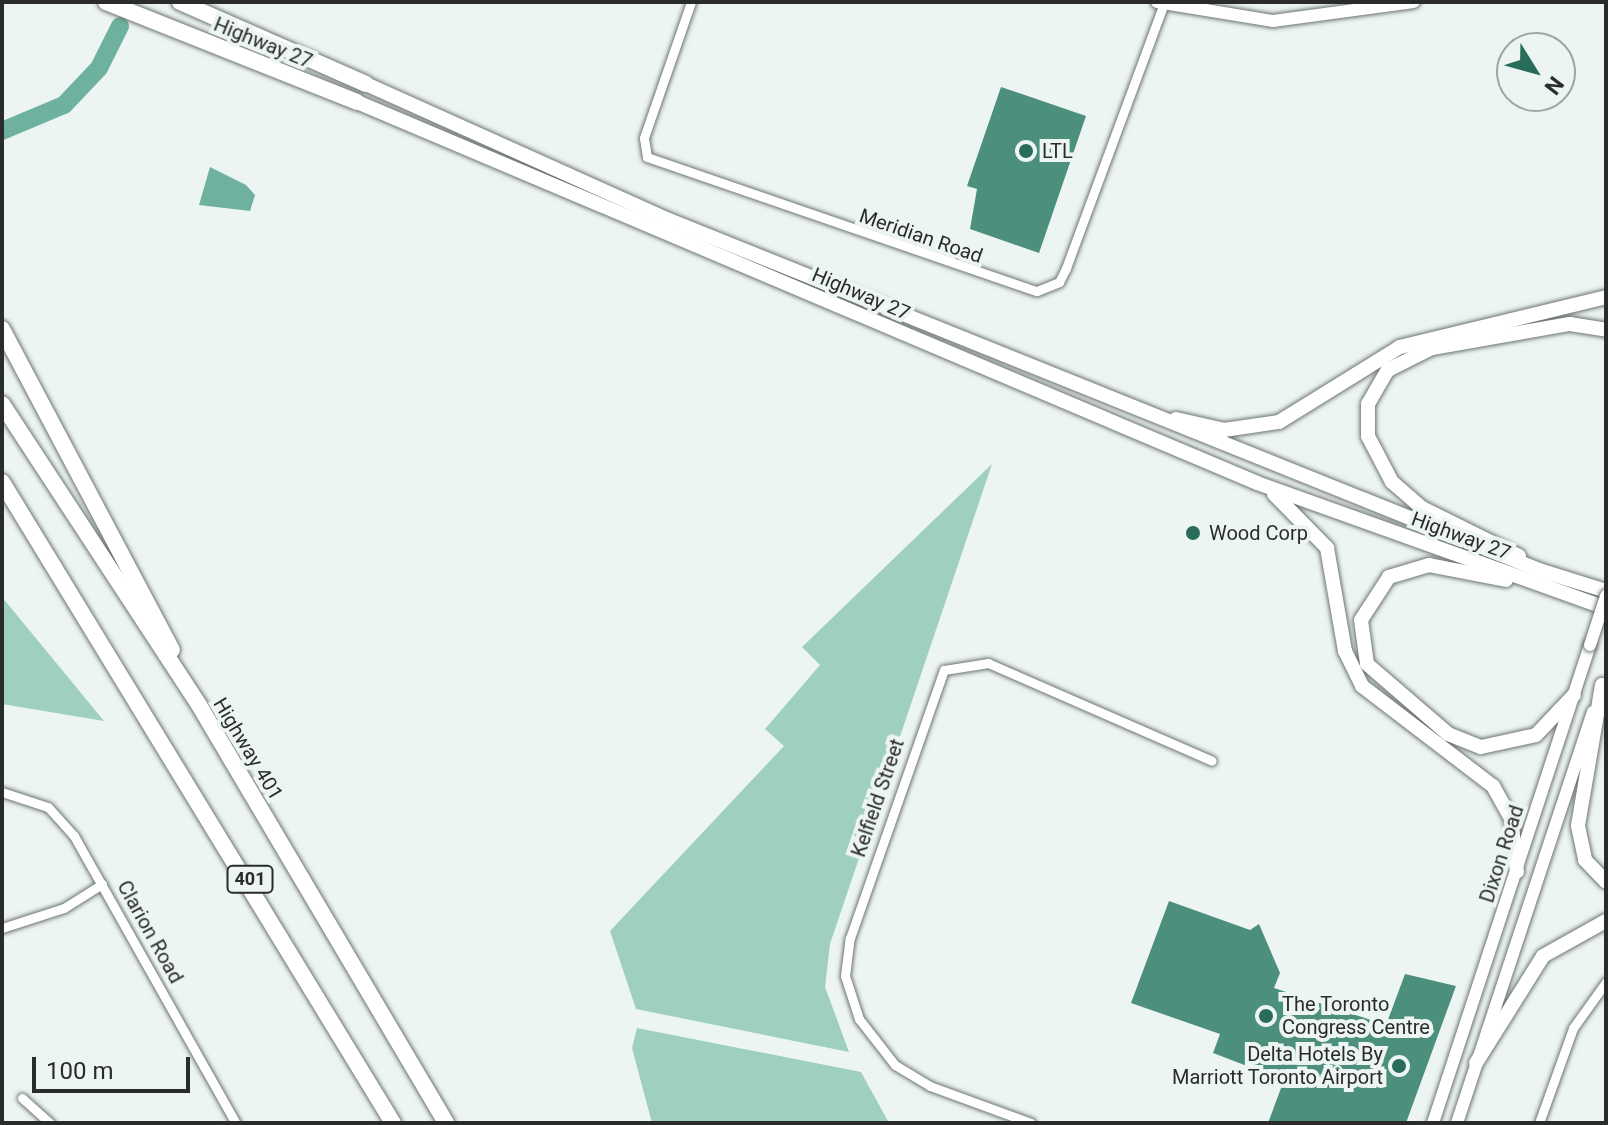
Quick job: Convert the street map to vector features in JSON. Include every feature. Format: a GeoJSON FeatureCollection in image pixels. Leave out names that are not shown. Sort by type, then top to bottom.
{"type":"FeatureCollection","features":[{"type":"Feature","properties":{"kind":"highway","name":"Highway 27"},"geometry":{"type":"LineString","coordinates":[[106,2],[357,102]]}},
{"type":"Feature","properties":{"kind":"highway","name":"Highway 27"},"geometry":{"type":"LineString","coordinates":[[180,2],[366,84]]}},
{"type":"Feature","properties":{"kind":"highway"},"geometry":{"type":"LineString","coordinates":[[2,329],[199,705]]}},
{"type":"Feature","properties":{"kind":"highway","name":"Highway 401"},"geometry":{"type":"LineString","coordinates":[[2,404],[199,705],[446,1123]]}},
{"type":"Feature","properties":{"kind":"highway","name":"401"},"geometry":{"type":"LineString","coordinates":[[2,482],[393,1123]]}},
{"type":"Feature","properties":{"kind":"main road"},"geometry":{"type":"LineString","coordinates":[[1160,3],[1273,21],[1414,2]]}},
{"type":"Feature","properties":{"kind":"main road","name":"Highway 27"},"geometry":{"type":"LineString","coordinates":[[366,84],[669,220],[1539,570],[1606,594]]}},
{"type":"Feature","properties":{"kind":"main road","name":"Highway 27"},"geometry":{"type":"LineString","coordinates":[[357,102],[1257,483],[1606,608]]}},
{"type":"Feature","properties":{"kind":"main road"},"geometry":{"type":"LineString","coordinates":[[1152,415],[1224,430],[1262,427],[1400,347],[1606,297]]}},
{"type":"Feature","properties":{"kind":"main road"},"geometry":{"type":"LineString","coordinates":[[1539,570],[1505,546],[1422,508],[1392,482],[1368,436],[1368,404],[1388,370],[1432,348],[1570,324],[1606,330]]}},
{"type":"Feature","properties":{"kind":"main road"},"geometry":{"type":"LineString","coordinates":[[1257,483],[1304,519],[1327,548],[1345,651],[1362,686],[1481,776],[1504,801],[1517,872]]}},
{"type":"Feature","properties":{"kind":"main road"},"geometry":{"type":"LineString","coordinates":[[1522,580],[1429,565],[1389,577],[1361,620],[1367,664],[1448,734],[1481,747],[1536,735],[1574,695]]}},
{"type":"Feature","properties":{"kind":"main road","name":"Dixon Road"},"geometry":{"type":"LineString","coordinates":[[1433,1123],[1481,985],[1606,594]]}},
{"type":"Feature","properties":{"kind":"main road"},"geometry":{"type":"LineString","coordinates":[[1604,680],[1578,826],[1585,860],[1606,882]]}},
{"type":"Feature","properties":{"kind":"main road","name":"Dixon Road"},"geometry":{"type":"LineString","coordinates":[[1457,1123],[1604,680]]}},
{"type":"Feature","properties":{"kind":"main road"},"geometry":{"type":"LineString","coordinates":[[1476,1063],[1543,956],[1606,921]]}},
{"type":"Feature","properties":{"kind":"main road"},"geometry":{"type":"LineString","coordinates":[[1481,985],[1500,991]]}},
{"type":"Feature","properties":{"kind":"street","name":"Meridian Road"},"geometry":{"type":"LineString","coordinates":[[691,2],[644,138],[647,157],[1029,291],[1059,282],[1066,268],[1160,3]]}},
{"type":"Feature","properties":{"kind":"street","name":"Kelfield Street"},"geometry":{"type":"LineString","coordinates":[[1024,1122],[930,1086],[895,1065],[859,1019],[845,976],[850,938],[944,670],[988,663],[1212,761]]}},
{"type":"Feature","properties":{"kind":"street","name":"Clarion Road"},"geometry":{"type":"LineString","coordinates":[[2,792],[54,812],[102,884],[236,1123]]}},
{"type":"Feature","properties":{"kind":"street"},"geometry":{"type":"LineString","coordinates":[[2,928],[64,908],[102,884]]}},
{"type":"Feature","properties":{"kind":"street"},"geometry":{"type":"LineString","coordinates":[[1539,1123],[1573,1028],[1606,982]]}},
{"type":"Feature","properties":{"kind":"street"},"geometry":{"type":"LineString","coordinates":[[22,1098],[50,1123]]}},
{"type":"Feature","properties":{"kind":"shaded area"},"geometry":{"type":"Polygon","coordinates":[[[210,167],[246,185],[255,195],[250,211],[199,205],[210,167]]]}},
{"type":"Feature","properties":{"kind":"shaded area"},"geometry":{"type":"Polygon","coordinates":[[[992,464],[830,944],[825,987],[849,1052],[636,1009],[610,931],[784,746],[765,729],[820,665],[802,647],[992,464]]]}},
{"type":"Feature","properties":{"kind":"shaded area"},"geometry":{"type":"Polygon","coordinates":[[[2,597],[104,721],[2,704],[2,597]]]}},
{"type":"Feature","properties":{"kind":"shaded area"},"geometry":{"type":"Polygon","coordinates":[[[637,1028],[861,1072],[889,1123],[652,1123],[632,1048],[637,1028]]]}},
{"type":"Feature","properties":{"kind":"building","name":"LTL"},"geometry":{"type":"Polygon","coordinates":[[[1001,87],[1086,116],[1039,253],[970,229],[977,189],[967,186],[1001,87]]]}},
{"type":"Feature","properties":{"kind":"building","name":"The Toronto Congress Centre"},"geometry":{"type":"Polygon","coordinates":[[[1169,901],[1250,930],[1259,924],[1280,973],[1274,988],[1386,1025],[1405,974],[1456,986],[1406,1123],[1268,1123],[1284,1080],[1213,1053],[1220,1034],[1131,1003],[1169,901]]]}},
{"type":"Feature","properties":{"kind":"waterway"},"geometry":{"type":"LineString","coordinates":[[2,131],[64,105],[99,68],[120,26]]}},
{"type":"Feature","properties":{"kind":"place","name":"LTL"},"geometry":{"type":"Point","coordinates":[1026,151]}},
{"type":"Feature","properties":{"kind":"place","name":"Wood Corp"},"geometry":{"type":"Point","coordinates":[1193,533]}},
{"type":"Feature","properties":{"kind":"place","name":"The Toronto Congress Centre"},"geometry":{"type":"Point","coordinates":[1266,1016]}},
{"type":"Feature","properties":{"kind":"place","name":"Delta Hotels By Marriott Toronto Airport"},"geometry":{"type":"Point","coordinates":[1399,1066]}}]}
